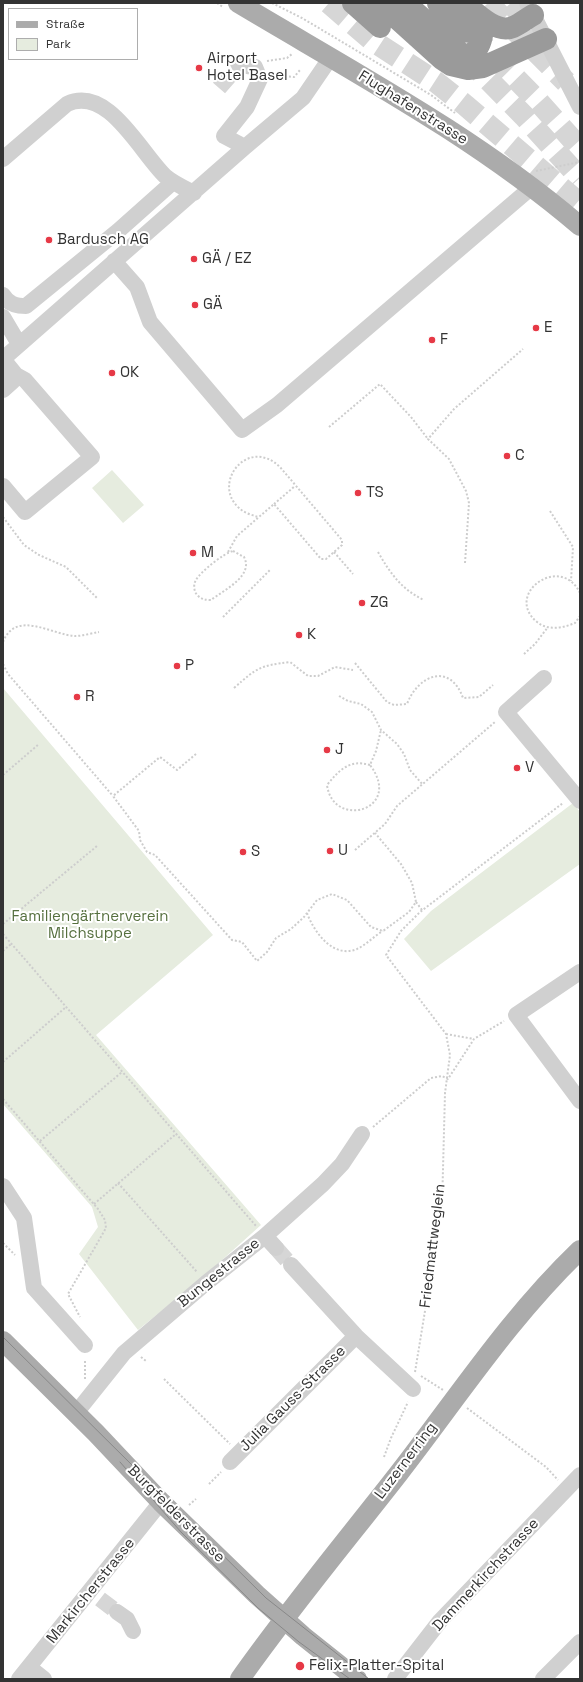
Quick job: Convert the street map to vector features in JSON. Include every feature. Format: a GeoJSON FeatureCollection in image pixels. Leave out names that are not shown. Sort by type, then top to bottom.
{"type":"FeatureCollection","features":[{"type":"Feature","properties":{"kind":"highway"},"geometry":{"type":"LineString","coordinates":[[353,3],[380,27]]}},
{"type":"Feature","properties":{"kind":"highway"},"geometry":{"type":"LineString","coordinates":[[380,3],[463,39],[500,27],[513,27],[530,9]]}},
{"type":"Feature","properties":{"kind":"highway"},"geometry":{"type":"LineString","coordinates":[[405,3],[463,39]]}},
{"type":"Feature","properties":{"kind":"highway"},"geometry":{"type":"LineString","coordinates":[[438,3],[463,39]]}},
{"type":"Feature","properties":{"kind":"highway"},"geometry":{"type":"LineString","coordinates":[[464,3],[463,39],[460,68],[476,69],[546,39]]}},
{"type":"Feature","properties":{"kind":"main road","name":"Flughafenstrasse"},"geometry":{"type":"LineString","coordinates":[[238,3],[331,57],[486,153],[533,179],[580,226]]}},
{"type":"Feature","properties":{"kind":"main road","name":"Luzernerring"},"geometry":{"type":"LineString","coordinates":[[240,1679],[283,1619],[530,1302],[580,1250]]}},
{"type":"Feature","properties":{"kind":"main road","name":"Burgfelderstrasse"},"geometry":{"type":"LineString","coordinates":[[3,1341],[80,1408],[161,1502],[283,1619],[357,1679]]}},
{"type":"Feature","properties":{"kind":"street"},"geometry":{"type":"LineString","coordinates":[[530,9],[580,107]]}},
{"type":"Feature","properties":{"kind":"street"},"geometry":{"type":"LineString","coordinates":[[3,486],[25,512],[92,457],[25,380],[16,375],[3,359],[114,260],[303,98],[331,57]]}},
{"type":"Feature","properties":{"kind":"street"},"geometry":{"type":"LineString","coordinates":[[239,65],[257,72],[260,79],[247,107],[224,136],[245,147]]}},
{"type":"Feature","properties":{"kind":"street"},"geometry":{"type":"LineString","coordinates":[[3,159],[67,104],[76,99],[87,100],[98,104],[121,123],[156,166],[173,182],[194,193]]}},
{"type":"Feature","properties":{"kind":"street"},"geometry":{"type":"LineString","coordinates":[[114,260],[138,287],[150,322],[242,430],[277,405],[533,179]]}},
{"type":"Feature","properties":{"kind":"street"},"geometry":{"type":"LineString","coordinates":[[3,295],[10,303],[18,306],[26,306],[118,231],[173,182]]}},
{"type":"Feature","properties":{"kind":"street"},"geometry":{"type":"LineString","coordinates":[[3,317],[19,344]]}},
{"type":"Feature","properties":{"kind":"street"},"geometry":{"type":"LineString","coordinates":[[3,368],[14,380],[3,390]]}},
{"type":"Feature","properties":{"kind":"street"},"geometry":{"type":"LineString","coordinates":[[544,678],[506,712],[577,798]]}},
{"type":"Feature","properties":{"kind":"street"},"geometry":{"type":"LineString","coordinates":[[580,972],[516,1015],[580,1101]]}},
{"type":"Feature","properties":{"kind":"street","name":"Bungestrasse"},"geometry":{"type":"LineString","coordinates":[[80,1408],[124,1353],[206,1283],[265,1236],[342,1164],[362,1134]]}},
{"type":"Feature","properties":{"kind":"street"},"geometry":{"type":"LineString","coordinates":[[3,1186],[24,1218],[34,1288],[85,1345]]}},
{"type":"Feature","properties":{"kind":"street"},"geometry":{"type":"LineString","coordinates":[[265,1236],[276,1248]]}},
{"type":"Feature","properties":{"kind":"street","name":"Julia Gauss-Strasse"},"geometry":{"type":"LineString","coordinates":[[292,1265],[356,1336],[413,1389]]}},
{"type":"Feature","properties":{"kind":"street","name":"Julia Gauss-Strasse"},"geometry":{"type":"LineString","coordinates":[[235,1457],[356,1336]]}},
{"type":"Feature","properties":{"kind":"street","name":"Dammerkirchstrasse"},"geometry":{"type":"LineString","coordinates":[[395,1679],[440,1621],[580,1474]]}},
{"type":"Feature","properties":{"kind":"street","name":"Markircherstrasse"},"geometry":{"type":"LineString","coordinates":[[24,1673],[95,1595],[161,1502]]}},
{"type":"Feature","properties":{"kind":"street"},"geometry":{"type":"LineString","coordinates":[[117,1612],[127,1619],[133,1631]]}},
{"type":"Feature","properties":{"kind":"street"},"geometry":{"type":"LineString","coordinates":[[543,1679],[580,1642]]}},
{"type":"Feature","properties":{"kind":"street"},"geometry":{"type":"LineString","coordinates":[[24,1673],[44,1679]]}},
{"type":"Feature","properties":{"kind":"path"},"geometry":{"type":"LineString","coordinates":[[295,51],[288,58],[264,61],[257,72],[294,77],[300,70]]}},
{"type":"Feature","properties":{"kind":"path"},"geometry":{"type":"LineString","coordinates":[[533,179],[580,162]]}},
{"type":"Feature","properties":{"kind":"path"},"geometry":{"type":"LineString","coordinates":[[428,439],[454,409],[523,349]]}},
{"type":"Feature","properties":{"kind":"path"},"geometry":{"type":"LineString","coordinates":[[329,427],[380,384],[428,439],[449,459],[466,491],[470,503],[465,563]]}},
{"type":"Feature","properties":{"kind":"path"},"geometry":{"type":"LineString","coordinates":[[258,517],[240,509],[231,497],[229,489],[230,480],[239,464],[246,458],[264,456],[273,460],[280,467],[342,540],[342,545],[326,559],[321,559],[274,504]]}},
{"type":"Feature","properties":{"kind":"path"},"geometry":{"type":"LineString","coordinates":[[228,552],[237,552],[244,557],[247,565],[244,574],[211,600],[202,599],[195,592],[194,583],[196,579],[228,552],[238,536],[258,517],[295,486]]}},
{"type":"Feature","properties":{"kind":"path"},"geometry":{"type":"LineString","coordinates":[[550,511],[573,547],[571,581]]}},
{"type":"Feature","properties":{"kind":"path"},"geometry":{"type":"LineString","coordinates":[[3,518],[24,545],[39,555],[66,567],[97,598]]}},
{"type":"Feature","properties":{"kind":"path"},"geometry":{"type":"LineString","coordinates":[[334,552],[353,574]]}},
{"type":"Feature","properties":{"kind":"path"},"geometry":{"type":"LineString","coordinates":[[378,552],[391,574],[399,583],[413,595],[424,600]]}},
{"type":"Feature","properties":{"kind":"path"},"geometry":{"type":"LineString","coordinates":[[223,617],[271,569]]}},
{"type":"Feature","properties":{"kind":"path"},"geometry":{"type":"LineString","coordinates":[[580,593],[571,581],[562,577],[553,576],[544,578],[530,590],[526,607],[529,616],[542,626],[555,628],[567,626],[575,623],[580,616]]}},
{"type":"Feature","properties":{"kind":"path"},"geometry":{"type":"LineString","coordinates":[[3,642],[5,637],[12,630],[23,625],[34,625],[75,636],[99,632]]}},
{"type":"Feature","properties":{"kind":"path"},"geometry":{"type":"LineString","coordinates":[[524,654],[535,644],[548,627]]}},
{"type":"Feature","properties":{"kind":"path"},"geometry":{"type":"LineString","coordinates":[[234,688],[255,669],[284,662],[290,662],[308,676],[318,676],[335,667],[353,670]]}},
{"type":"Feature","properties":{"kind":"path"},"geometry":{"type":"LineString","coordinates":[[355,663],[388,702],[394,705],[407,704],[411,695],[434,675],[444,676],[452,680],[459,688],[463,698],[479,697],[493,685]]}},
{"type":"Feature","properties":{"kind":"path"},"geometry":{"type":"LineString","coordinates":[[3,664],[8,674],[113,796],[139,831],[140,840],[147,852],[155,855],[232,940],[242,942],[257,961],[267,952],[276,938],[291,929],[307,913],[317,900],[332,894],[347,900],[371,927],[383,931]]}},
{"type":"Feature","properties":{"kind":"path"},"geometry":{"type":"LineString","coordinates":[[339,696],[348,701],[361,704],[372,712],[381,730],[397,744],[404,754],[410,770],[423,785]]}},
{"type":"Feature","properties":{"kind":"path"},"geometry":{"type":"LineString","coordinates":[[355,850],[385,824],[397,806],[506,712]]}},
{"type":"Feature","properties":{"kind":"path"},"geometry":{"type":"LineString","coordinates":[[370,765],[376,751],[381,730]]}},
{"type":"Feature","properties":{"kind":"path"},"geometry":{"type":"LineString","coordinates":[[3,775],[39,744]]}},
{"type":"Feature","properties":{"kind":"path"},"geometry":{"type":"LineString","coordinates":[[113,796],[160,756],[177,770],[196,754]]}},
{"type":"Feature","properties":{"kind":"path"},"geometry":{"type":"LineString","coordinates":[[359,762],[370,765],[376,774],[380,788],[376,801],[367,808],[358,810],[347,810],[335,804],[328,795],[327,785],[333,778],[348,765],[359,762]]}},
{"type":"Feature","properties":{"kind":"path"},"geometry":{"type":"LineString","coordinates":[[375,833],[401,864],[412,883],[416,902],[422,910],[577,798]]}},
{"type":"Feature","properties":{"kind":"path"},"geometry":{"type":"LineString","coordinates":[[3,924],[97,846]]}},
{"type":"Feature","properties":{"kind":"path"},"geometry":{"type":"LineString","coordinates":[[307,913],[322,938],[340,951],[352,951],[359,948],[409,912],[416,902]]}},
{"type":"Feature","properties":{"kind":"path","name":"Friedmattweglein"},"geometry":{"type":"LineString","coordinates":[[384,1458],[413,1389],[442,1207],[445,1093],[450,1055],[446,1034],[386,955],[401,931],[422,910]]}},
{"type":"Feature","properties":{"kind":"path"},"geometry":{"type":"LineString","coordinates":[[3,934],[265,1236]]}},
{"type":"Feature","properties":{"kind":"path"},"geometry":{"type":"LineString","coordinates":[[3,951],[11,944]]}},
{"type":"Feature","properties":{"kind":"path"},"geometry":{"type":"LineString","coordinates":[[3,1062],[66,1008]]}},
{"type":"Feature","properties":{"kind":"path","name":"Friedmattweglein"},"geometry":{"type":"LineString","coordinates":[[448,1079],[474,1039],[516,1015]]}},
{"type":"Feature","properties":{"kind":"path"},"geometry":{"type":"LineString","coordinates":[[446,1034],[474,1039]]}},
{"type":"Feature","properties":{"kind":"path"},"geometry":{"type":"LineString","coordinates":[[40,1141],[122,1072]]}},
{"type":"Feature","properties":{"kind":"path"},"geometry":{"type":"LineString","coordinates":[[362,1134],[373,1127],[431,1078],[442,1076],[448,1079]]}},
{"type":"Feature","properties":{"kind":"path"},"geometry":{"type":"LineString","coordinates":[[3,1099],[94,1204],[105,1220],[106,1228],[68,1294],[81,1318]]}},
{"type":"Feature","properties":{"kind":"path"},"geometry":{"type":"LineString","coordinates":[[94,1204],[176,1134]]}},
{"type":"Feature","properties":{"kind":"path"},"geometry":{"type":"LineString","coordinates":[[118,1183],[206,1283]]}},
{"type":"Feature","properties":{"kind":"path"},"geometry":{"type":"LineString","coordinates":[[80,1408],[85,1345]]}},
{"type":"Feature","properties":{"kind":"path"},"geometry":{"type":"LineString","coordinates":[[415,1372],[454,1398],[546,1467],[567,1488]]}},
{"type":"Feature","properties":{"kind":"path"},"geometry":{"type":"LineString","coordinates":[[164,1379],[235,1457]]}},
{"type":"Feature","properties":{"kind":"path"},"geometry":{"type":"LineString","coordinates":[[189,1505],[196,1499]]}},
{"type":"Feature","properties":{"kind":"green space"},"geometry":{"type":"Polygon","coordinates":[[[112,470],[144,505],[123,523],[92,488],[112,470]]]}},
{"type":"Feature","properties":{"kind":"green space","name":"Familiengärtnerverein Milchsuppe"},"geometry":{"type":"Polygon","coordinates":[[[3,688],[213,935],[96,1035],[261,1225],[202,1278],[138,1330],[79,1254],[98,1227],[92,1207],[3,1104],[3,688]]]}},
{"type":"Feature","properties":{"kind":"green space"},"geometry":{"type":"Polygon","coordinates":[[[573,803],[580,812],[580,864],[431,971],[404,939],[431,911],[573,803]]]}},
{"type":"Feature","properties":{"kind":"tunnel"},"geometry":{"type":"LineString","coordinates":[[329,3],[373,41],[436,82],[465,105],[580,204]]}},
{"type":"Feature","properties":{"kind":"tunnel"},"geometry":{"type":"LineString","coordinates":[[488,3],[566,82]]}},
{"type":"Feature","properties":{"kind":"tunnel"},"geometry":{"type":"LineString","coordinates":[[511,3],[538,34]]}},
{"type":"Feature","properties":{"kind":"tunnel"},"geometry":{"type":"LineString","coordinates":[[470,32],[535,98],[580,148]]}},
{"type":"Feature","properties":{"kind":"tunnel"},"geometry":{"type":"LineString","coordinates":[[466,57],[524,116],[580,178]]}},
{"type":"Feature","properties":{"kind":"tunnel"},"geometry":{"type":"LineString","coordinates":[[219,88],[239,65]]}},
{"type":"Feature","properties":{"kind":"tunnel"},"geometry":{"type":"LineString","coordinates":[[276,1248],[291,1265]]}},
{"type":"Feature","properties":{"kind":"tunnel"},"geometry":{"type":"LineString","coordinates":[[100,1599],[117,1612]]}},
{"type":"Feature","properties":{"kind":"tram line"},"geometry":{"type":"LineString","coordinates":[[3,1337],[266,1598],[369,1679]]}},
{"type":"Feature","properties":{"kind":"tram line"},"geometry":{"type":"LineString","coordinates":[[120,1462],[181,1532],[258,1608],[299,1642],[350,1679]]}},
{"type":"Feature","properties":{"kind":"place","name":"Airport Hotel Basel"},"geometry":{"type":"Point","coordinates":[199,68]}},
{"type":"Feature","properties":{"kind":"place","name":"Bardusch AG"},"geometry":{"type":"Point","coordinates":[49,240]}},
{"type":"Feature","properties":{"kind":"place","name":"GÄ / EZ"},"geometry":{"type":"Point","coordinates":[194,259]}},
{"type":"Feature","properties":{"kind":"place","name":"GÄ"},"geometry":{"type":"Point","coordinates":[195,305]}},
{"type":"Feature","properties":{"kind":"place","name":"E"},"geometry":{"type":"Point","coordinates":[536,328]}},
{"type":"Feature","properties":{"kind":"place","name":"F"},"geometry":{"type":"Point","coordinates":[432,340]}},
{"type":"Feature","properties":{"kind":"place","name":"OK"},"geometry":{"type":"Point","coordinates":[112,373]}},
{"type":"Feature","properties":{"kind":"place","name":"C"},"geometry":{"type":"Point","coordinates":[507,456]}},
{"type":"Feature","properties":{"kind":"place","name":"TS"},"geometry":{"type":"Point","coordinates":[358,493]}},
{"type":"Feature","properties":{"kind":"place","name":"M"},"geometry":{"type":"Point","coordinates":[193,553]}},
{"type":"Feature","properties":{"kind":"place","name":"ZG"},"geometry":{"type":"Point","coordinates":[362,603]}},
{"type":"Feature","properties":{"kind":"place","name":"K"},"geometry":{"type":"Point","coordinates":[299,635]}},
{"type":"Feature","properties":{"kind":"place","name":"P"},"geometry":{"type":"Point","coordinates":[177,666]}},
{"type":"Feature","properties":{"kind":"place","name":"R"},"geometry":{"type":"Point","coordinates":[77,697]}},
{"type":"Feature","properties":{"kind":"place","name":"J"},"geometry":{"type":"Point","coordinates":[327,750]}},
{"type":"Feature","properties":{"kind":"place","name":"V"},"geometry":{"type":"Point","coordinates":[517,768]}},
{"type":"Feature","properties":{"kind":"place","name":"U"},"geometry":{"type":"Point","coordinates":[330,851]}},
{"type":"Feature","properties":{"kind":"place","name":"S"},"geometry":{"type":"Point","coordinates":[243,852]}},
{"type":"Feature","properties":{"kind":"place","name":"Felix-Platter-Spital"},"geometry":{"type":"Point","coordinates":[300,1666]}}]}
